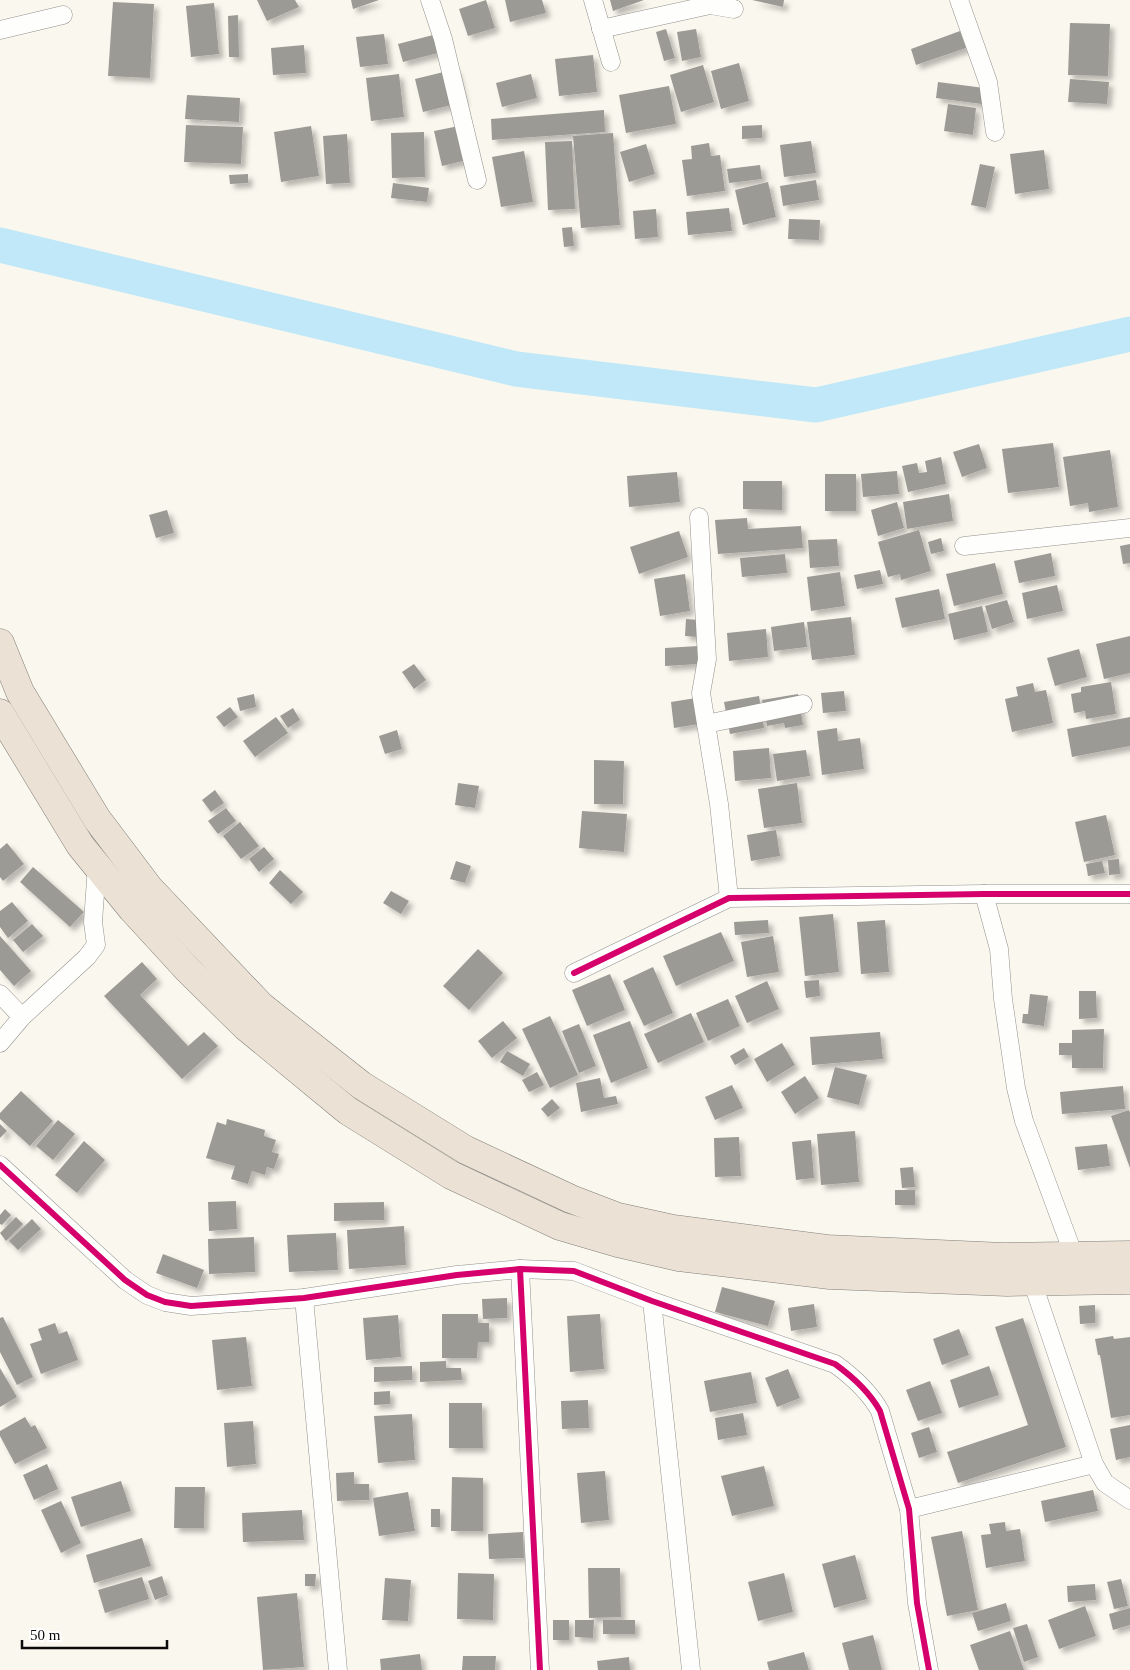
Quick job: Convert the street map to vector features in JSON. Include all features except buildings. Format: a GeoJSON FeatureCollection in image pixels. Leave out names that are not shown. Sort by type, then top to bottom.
{"type":"FeatureCollection","features":[{"type":"Feature","properties":{"kind":"highway"},"geometry":{"type":"LineString","coordinates":[[0,643],[20,692],[87,803],[149,888],[261,1006],[361,1085],[466,1150],[571,1199],[618,1216],[672,1229],[827,1249],[1130,1280]]}},
{"type":"Feature","properties":{"kind":"highway"},"geometry":{"type":"LineString","coordinates":[[0,713],[80,845],[150,930],[188,970],[246,1027],[348,1111],[451,1175],[560,1226],[618,1243],[679,1257],[830,1275],[1007,1282],[1028,1269],[1074,1256],[1130,1255]]}},
{"type":"Feature","properties":{"kind":"street"},"geometry":{"type":"LineString","coordinates":[[430,0],[443,39],[477,180]]}},
{"type":"Feature","properties":{"kind":"street"},"geometry":{"type":"LineString","coordinates":[[593,0],[611,62]]}},
{"type":"Feature","properties":{"kind":"street"},"geometry":{"type":"LineString","coordinates":[[959,0],[988,82],[995,132]]}},
{"type":"Feature","properties":{"kind":"street"},"geometry":{"type":"LineString","coordinates":[[601,29],[710,5],[734,9]]}},
{"type":"Feature","properties":{"kind":"street"},"geometry":{"type":"LineString","coordinates":[[0,30],[63,16]]}},
{"type":"Feature","properties":{"kind":"street"},"geometry":{"type":"LineString","coordinates":[[699,517],[706,659],[701,693],[719,804],[729,898]]}},
{"type":"Feature","properties":{"kind":"street"},"geometry":{"type":"LineString","coordinates":[[964,546],[1130,528]]}},
{"type":"Feature","properties":{"kind":"street"},"geometry":{"type":"LineString","coordinates":[[706,724],[803,704]]}},
{"type":"Feature","properties":{"kind":"street"},"geometry":{"type":"LineString","coordinates":[[0,1042],[22,1017],[87,957],[96,945],[93,922],[97,866]]}},
{"type":"Feature","properties":{"kind":"street"},"geometry":{"type":"LineString","coordinates":[[984,894],[999,950],[1003,999],[1016,1088],[1024,1121],[1074,1256]]}},
{"type":"Feature","properties":{"kind":"street"},"geometry":{"type":"LineString","coordinates":[[574,973],[729,898],[1130,894]]}},
{"type":"Feature","properties":{"kind":"street"},"geometry":{"type":"LineString","coordinates":[[0,994],[22,1017]]}},
{"type":"Feature","properties":{"kind":"street"},"geometry":{"type":"LineString","coordinates":[[0,1165],[125,1280],[147,1295],[165,1302],[190,1306],[304,1298],[457,1275],[520,1269],[574,1271],[652,1301],[835,1364],[855,1379],[873,1398],[880,1411],[909,1509],[917,1603],[929,1670]]}},
{"type":"Feature","properties":{"kind":"street"},"geometry":{"type":"LineString","coordinates":[[520,1269],[540,1670]]}},
{"type":"Feature","properties":{"kind":"street"},"geometry":{"type":"LineString","coordinates":[[1028,1269],[1094,1464],[1105,1483],[1130,1500]]}},
{"type":"Feature","properties":{"kind":"street"},"geometry":{"type":"LineString","coordinates":[[304,1298],[338,1670]]}},
{"type":"Feature","properties":{"kind":"street"},"geometry":{"type":"LineString","coordinates":[[652,1301],[690,1670]]}},
{"type":"Feature","properties":{"kind":"street"},"geometry":{"type":"LineString","coordinates":[[909,1509],[1094,1464]]}},
{"type":"Feature","properties":{"kind":"waterway"},"geometry":{"type":"LineString","coordinates":[[0,245],[516,369],[816,405],[1130,334]]}},
{"type":"Feature","properties":{"kind":"cycle path"},"geometry":{"type":"LineString","coordinates":[[574,973],[729,898],[1130,894]]}},
{"type":"Feature","properties":{"kind":"cycle path"},"geometry":{"type":"LineString","coordinates":[[0,1165],[125,1280],[147,1295],[165,1302],[191,1306],[304,1298],[457,1275],[520,1269],[574,1271],[652,1301],[835,1364],[860,1385],[880,1411],[909,1509],[917,1603],[929,1670]]}},
{"type":"Feature","properties":{"kind":"cycle path"},"geometry":{"type":"LineString","coordinates":[[520,1269],[540,1670]]}}]}
